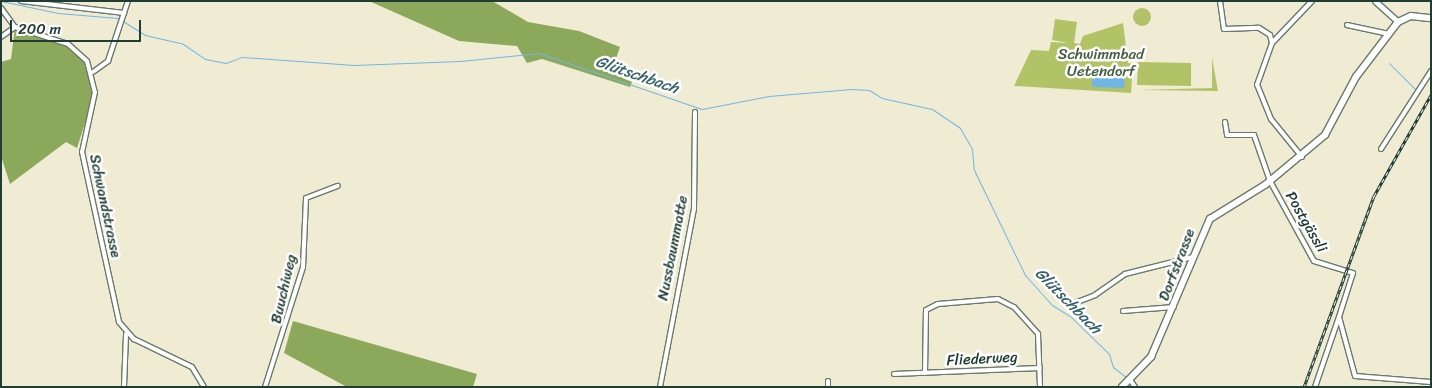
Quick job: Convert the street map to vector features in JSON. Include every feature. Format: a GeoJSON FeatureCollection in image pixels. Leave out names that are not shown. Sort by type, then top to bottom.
{"type":"FeatureCollection","features":[{"type":"Feature","properties":{"kind":"main road"},"geometry":{"type":"LineString","coordinates":[[1398,22],[1410,16],[1431,18]]}},
{"type":"Feature","properties":{"kind":"main road","name":"Dorfstrasse"},"geometry":{"type":"LineString","coordinates":[[1122,387],[1131,380],[1151,357],[1212,217],[1270,181],[1302,157],[1331,127],[1357,74],[1398,22]]}},
{"type":"Feature","properties":{"kind":"street"},"geometry":{"type":"LineString","coordinates":[[21,1],[123,15]]}},
{"type":"Feature","properties":{"kind":"street"},"geometry":{"type":"LineString","coordinates":[[1,8],[15,27],[73,47],[93,72],[108,61],[128,1]]}},
{"type":"Feature","properties":{"kind":"street"},"geometry":{"type":"LineString","coordinates":[[1220,1],[1224,29],[1259,28],[1270,34],[1272,43]]}},
{"type":"Feature","properties":{"kind":"street"},"geometry":{"type":"LineString","coordinates":[[1302,157],[1271,120],[1258,93],[1260,68],[1272,43],[1312,1]]}},
{"type":"Feature","properties":{"kind":"street"},"geometry":{"type":"LineString","coordinates":[[1375,1],[1398,22]]}},
{"type":"Feature","properties":{"kind":"street"},"geometry":{"type":"LineString","coordinates":[[1347,25],[1390,34]]}},
{"type":"Feature","properties":{"kind":"street"},"geometry":{"type":"LineString","coordinates":[[1,37],[15,27]]}},
{"type":"Feature","properties":{"kind":"street"},"geometry":{"type":"LineString","coordinates":[[1381,149],[1431,70]]}},
{"type":"Feature","properties":{"kind":"street","name":"Schwandstrasse"},"geometry":{"type":"LineString","coordinates":[[93,72],[94,100],[83,140],[83,160],[116,311],[126,334]]}},
{"type":"Feature","properties":{"kind":"street","name":"Nussbaummatte"},"geometry":{"type":"LineString","coordinates":[[660,387],[694,209],[695,112]]}},
{"type":"Feature","properties":{"kind":"street"},"geometry":{"type":"LineString","coordinates":[[1225,122],[1227,135],[1254,135],[1270,181]]}},
{"type":"Feature","properties":{"kind":"street","name":"Postgässli"},"geometry":{"type":"LineString","coordinates":[[1270,181],[1316,262],[1353,273],[1339,317]]}},
{"type":"Feature","properties":{"kind":"street","name":"Buuchiweg"},"geometry":{"type":"LineString","coordinates":[[265,387],[303,267],[306,198],[338,186]]}},
{"type":"Feature","properties":{"kind":"street"},"geometry":{"type":"LineString","coordinates":[[1072,304],[1125,274],[1193,258]]}},
{"type":"Feature","properties":{"kind":"street","name":"Fliederweg"},"geometry":{"type":"LineString","coordinates":[[925,373],[926,310],[938,304],[991,299],[1009,303],[1035,330],[1040,368],[1040,387]]}},
{"type":"Feature","properties":{"kind":"street"},"geometry":{"type":"LineString","coordinates":[[1123,311],[1174,307]]}},
{"type":"Feature","properties":{"kind":"street"},"geometry":{"type":"LineString","coordinates":[[1339,317],[1355,376],[1431,382]]}},
{"type":"Feature","properties":{"kind":"street"},"geometry":{"type":"LineString","coordinates":[[1315,387],[1339,317]]}},
{"type":"Feature","properties":{"kind":"street"},"geometry":{"type":"LineString","coordinates":[[124,387],[126,334],[192,367],[204,387]]}},
{"type":"Feature","properties":{"kind":"street","name":"Fliederweg"},"geometry":{"type":"LineString","coordinates":[[894,374],[1040,368]]}},
{"type":"Feature","properties":{"kind":"street"},"geometry":{"type":"LineString","coordinates":[[1131,380],[1135,387]]}},
{"type":"Feature","properties":{"kind":"street"},"geometry":{"type":"LineString","coordinates":[[828,381],[828,387]]}},
{"type":"Feature","properties":{"kind":"green space"},"geometry":{"type":"Polygon","coordinates":[[[369,1],[492,1],[528,22],[579,31],[620,47],[611,73],[632,82],[630,87],[542,59],[527,63],[517,46],[459,41],[369,1]]]}},
{"type":"Feature","properties":{"kind":"green space"},"geometry":{"type":"Polygon","coordinates":[[[1142,8],[1148,11],[1151,17],[1148,23],[1142,26],[1136,23],[1133,17],[1136,11],[1142,8]]]}},
{"type":"Feature","properties":{"kind":"green space","name":"Schwimmbad Uetendorf"},"geometry":{"type":"Polygon","coordinates":[[[1055,19],[1077,22],[1074,43],[1080,44],[1083,36],[1123,23],[1128,63],[1133,64],[1131,93],[1014,86],[1031,50],[1049,51],[1051,42],[1069,43],[1052,40],[1055,19]]]}},
{"type":"Feature","properties":{"kind":"green space"},"geometry":{"type":"Polygon","coordinates":[[[15,27],[80,51],[93,72],[95,92],[77,148],[66,142],[10,184],[1,156],[1,62],[11,59],[15,27]]]}},
{"type":"Feature","properties":{"kind":"green space"},"geometry":{"type":"Polygon","coordinates":[[[1212,58],[1218,91],[1138,90],[1212,88],[1212,58]]]}},
{"type":"Feature","properties":{"kind":"green space"},"geometry":{"type":"Polygon","coordinates":[[[1138,62],[1191,63],[1191,86],[1137,85],[1138,62]]]}},
{"type":"Feature","properties":{"kind":"green space"},"geometry":{"type":"Polygon","coordinates":[[[293,321],[477,374],[473,387],[347,387],[284,353],[293,321]]]}},
{"type":"Feature","properties":{"kind":"water"},"geometry":{"type":"Polygon","coordinates":[[[1093,70],[1125,72],[1124,88],[1092,87],[1093,70]]]}},
{"type":"Feature","properties":{"kind":"waterway","name":"Glütschbach"},"geometry":{"type":"LineString","coordinates":[[1,1],[58,13],[118,18],[145,35],[183,44],[205,59],[226,63],[242,57],[354,65],[460,61],[539,53],[702,109],[769,96],[852,89],[869,90],[882,98],[932,109],[960,128],[972,149],[974,170],[1025,275],[1052,305],[1071,317],[1109,354],[1113,367],[1126,377]]}},
{"type":"Feature","properties":{"kind":"waterway"},"geometry":{"type":"LineString","coordinates":[[1389,63],[1415,89]]}},
{"type":"Feature","properties":{"kind":"railway"},"geometry":{"type":"LineString","coordinates":[[1304,387],[1374,196],[1431,95]]}}]}
